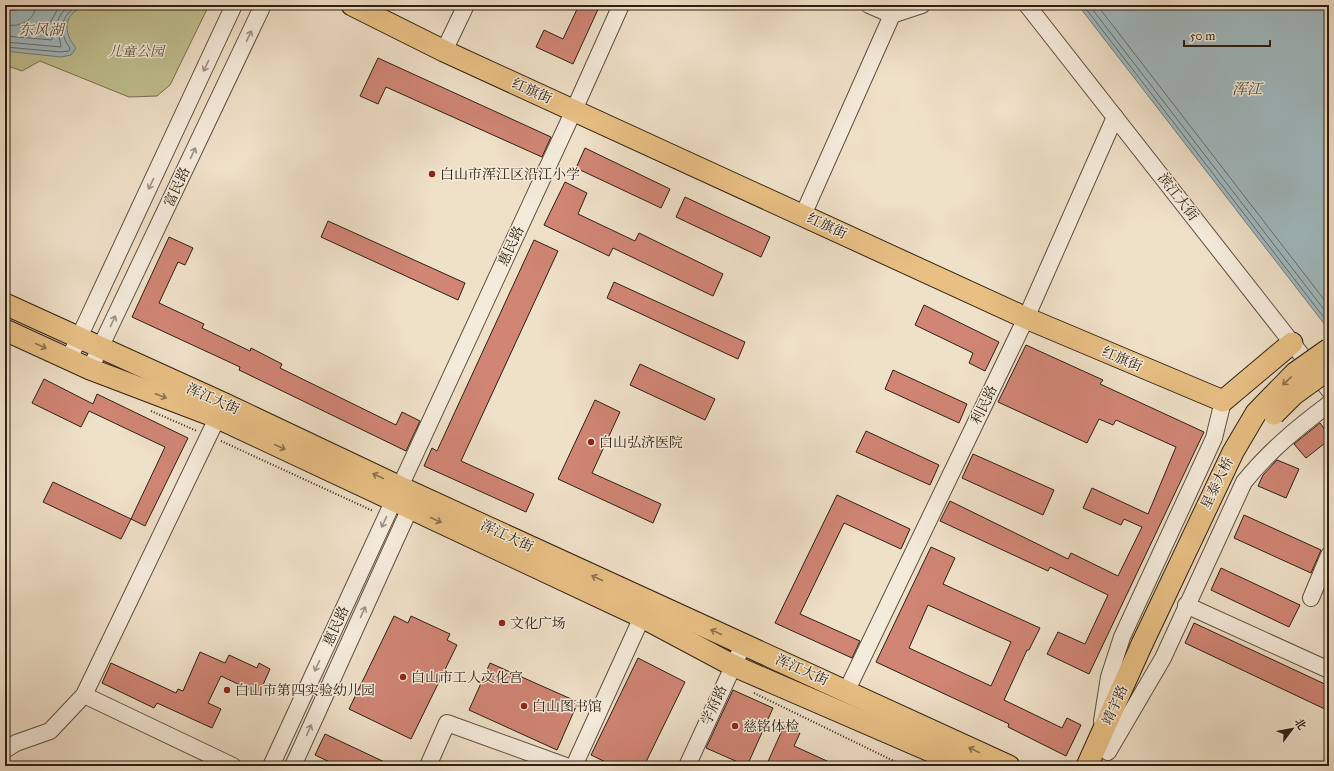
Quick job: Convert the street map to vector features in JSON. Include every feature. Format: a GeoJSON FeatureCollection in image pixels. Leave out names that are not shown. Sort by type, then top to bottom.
{"type":"FeatureCollection","features":[{"type":"Feature","properties":{"kind":"main road","name":"红旗街"},"geometry":{"type":"LineString","coordinates":[[352,5],[444,51],[1026,318],[1223,401]]}},
{"type":"Feature","properties":{"kind":"main road","name":"浑江大街"},"geometry":{"type":"LineString","coordinates":[[5,304],[100,348],[398,503],[642,617],[732,666],[965,766]]}},
{"type":"Feature","properties":{"kind":"main road","name":"浑江大街"},"geometry":{"type":"LineString","coordinates":[[5,330],[90,369],[221,410]]}},
{"type":"Feature","properties":{"kind":"main road"},"geometry":{"type":"LineString","coordinates":[[1223,401],[1292,343]]}},
{"type":"Feature","properties":{"kind":"main road","name":"星泰大桥"},"geometry":{"type":"LineString","coordinates":[[1147,646],[1233,452],[1256,413],[1295,373],[1329,349]]}},
{"type":"Feature","properties":{"kind":"main road","name":"星泰大桥"},"geometry":{"type":"LineString","coordinates":[[1147,646],[1242,458],[1268,420],[1292,395],[1329,370]]}},
{"type":"Feature","properties":{"kind":"main road","name":"浑江大街"},"geometry":{"type":"LineString","coordinates":[[398,503],[743,645],[847,690],[1009,766]]}},
{"type":"Feature","properties":{"kind":"main road","name":"靖宇路"},"geometry":{"type":"LineString","coordinates":[[1086,766],[1103,753],[1147,646]]}},
{"type":"Feature","properties":{"kind":"street","name":"富民路"},"geometry":{"type":"LineString","coordinates":[[69,359],[234,5]]}},
{"type":"Feature","properties":{"kind":"street","name":"富民路"},"geometry":{"type":"LineString","coordinates":[[90,369],[264,5]]}},
{"type":"Feature","properties":{"kind":"street"},"geometry":{"type":"LineString","coordinates":[[444,51],[466,5]]}},
{"type":"Feature","properties":{"kind":"street","name":"惠民路"},"geometry":{"type":"LineString","coordinates":[[271,766],[398,503],[621,5]]}},
{"type":"Feature","properties":{"kind":"street"},"geometry":{"type":"LineString","coordinates":[[869,5],[892,15],[922,5]]}},
{"type":"Feature","properties":{"kind":"street","name":"滨江大街"},"geometry":{"type":"LineString","coordinates":[[1027,5],[1329,390]]}},
{"type":"Feature","properties":{"kind":"street"},"geometry":{"type":"LineString","coordinates":[[803,215],[892,15]]}},
{"type":"Feature","properties":{"kind":"street","name":"利民路"},"geometry":{"type":"LineString","coordinates":[[847,690],[1026,318],[1115,117]]}},
{"type":"Feature","properties":{"kind":"street"},"geometry":{"type":"LineString","coordinates":[[1103,753],[1109,677],[1122,637],[1214,438],[1223,401]]}},
{"type":"Feature","properties":{"kind":"street"},"geometry":{"type":"LineString","coordinates":[[1103,753],[1163,658],[1186,605],[1244,482],[1263,458],[1293,431],[1329,404]]}},
{"type":"Feature","properties":{"kind":"street"},"geometry":{"type":"LineString","coordinates":[[5,750],[16,743],[50,731],[84,694],[207,435],[221,410]]}},
{"type":"Feature","properties":{"kind":"street","name":"惠民路"},"geometry":{"type":"LineString","coordinates":[[293,766],[398,503]]}},
{"type":"Feature","properties":{"kind":"street"},"geometry":{"type":"LineString","coordinates":[[1311,598],[1329,555]]}},
{"type":"Feature","properties":{"kind":"street"},"geometry":{"type":"LineString","coordinates":[[1186,605],[1329,670]]}},
{"type":"Feature","properties":{"kind":"street"},"geometry":{"type":"LineString","coordinates":[[574,766],[642,617]]}},
{"type":"Feature","properties":{"kind":"street","name":"学府路"},"geometry":{"type":"LineString","coordinates":[[687,766],[743,645]]}},
{"type":"Feature","properties":{"kind":"street"},"geometry":{"type":"LineString","coordinates":[[84,694],[233,766]]}},
{"type":"Feature","properties":{"kind":"street"},"geometry":{"type":"LineString","coordinates":[[428,766],[447,722],[566,766]]}},
{"type":"Feature","properties":{"kind":"path"},"geometry":{"type":"LineString","coordinates":[[150,410],[207,435],[398,503]]}},
{"type":"Feature","properties":{"kind":"path"},"geometry":{"type":"LineString","coordinates":[[747,690],[904,766]]}},
{"type":"Feature","properties":{"kind":"green space","name":"儿童公园"},"geometry":{"type":"Polygon","coordinates":[[[5,5],[209,5],[170,85],[157,96],[129,97],[40,61],[22,71],[5,65],[5,5]]]}},
{"type":"Feature","properties":{"kind":"water","name":"东风湖"},"geometry":{"type":"Polygon","coordinates":[[[22,5],[92,5],[76,10],[68,20],[67,31],[76,48],[71,55],[61,57],[5,51],[5,9],[16,11],[22,5]]]}},
{"type":"Feature","properties":{"kind":"water","name":"浑江"},"geometry":{"type":"Polygon","coordinates":[[[1078,5],[1329,5],[1329,330],[1078,5]]]}},
{"type":"Feature","properties":{"kind":"building"},"geometry":{"type":"Polygon","coordinates":[[[579,5],[600,5],[573,64],[536,47],[544,30],[563,39],[579,5]]]}},
{"type":"Feature","properties":{"kind":"building"},"geometry":{"type":"Polygon","coordinates":[[[378,58],[551,137],[542,157],[386,87],[378,104],[360,96],[378,58]]]}},
{"type":"Feature","properties":{"kind":"building"},"geometry":{"type":"Polygon","coordinates":[[[585,148],[670,189],[661,208],[576,168],[585,148]]]}},
{"type":"Feature","properties":{"kind":"building"},"geometry":{"type":"Polygon","coordinates":[[[565,182],[587,193],[578,214],[635,241],[639,233],[723,274],[713,296],[613,248],[609,256],[544,225],[565,182]]]}},
{"type":"Feature","properties":{"kind":"building"},"geometry":{"type":"Polygon","coordinates":[[[685,197],[770,237],[761,257],[676,217],[685,197]]]}},
{"type":"Feature","properties":{"kind":"building"},"geometry":{"type":"Polygon","coordinates":[[[328,221],[465,283],[458,300],[321,237],[328,221]]]}},
{"type":"Feature","properties":{"kind":"building"},"geometry":{"type":"Polygon","coordinates":[[[169,237],[193,248],[185,265],[178,262],[159,303],[204,324],[202,328],[250,351],[251,348],[282,364],[280,368],[396,425],[402,412],[420,421],[406,451],[239,370],[240,367],[132,317],[169,237]]]}},
{"type":"Feature","properties":{"kind":"building"},"geometry":{"type":"Polygon","coordinates":[[[534,240],[558,251],[461,461],[534,494],[526,512],[424,466],[432,448],[437,451],[534,240]]]}},
{"type":"Feature","properties":{"kind":"building"},"geometry":{"type":"Polygon","coordinates":[[[614,282],[745,342],[738,359],[607,298],[614,282]]]}},
{"type":"Feature","properties":{"kind":"building"},"geometry":{"type":"Polygon","coordinates":[[[924,305],[999,342],[985,371],[969,363],[973,353],[915,325],[924,305]]]}},
{"type":"Feature","properties":{"kind":"building"},"geometry":{"type":"Polygon","coordinates":[[[1026,345],[1103,380],[1100,384],[1204,432],[1089,674],[1047,654],[1058,632],[1085,644],[1108,595],[1050,567],[1048,571],[940,521],[950,501],[1068,559],[1071,553],[1118,576],[1142,527],[1124,519],[1121,525],[1083,508],[1092,488],[1148,514],[1176,447],[1116,420],[1113,425],[1099,419],[1087,443],[998,402],[1026,345]]]}},
{"type":"Feature","properties":{"kind":"building"},"geometry":{"type":"Polygon","coordinates":[[[640,364],[715,399],[705,420],[630,385],[640,364]]]}},
{"type":"Feature","properties":{"kind":"building"},"geometry":{"type":"Polygon","coordinates":[[[893,370],[967,404],[959,423],[885,389],[893,370]]]}},
{"type":"Feature","properties":{"kind":"building"},"geometry":{"type":"Polygon","coordinates":[[[44,379],[93,404],[97,394],[188,438],[145,526],[131,519],[165,447],[89,411],[81,427],[32,403],[44,379]]]}},
{"type":"Feature","properties":{"kind":"building","name":"白山弘济医院"},"geometry":{"type":"Polygon","coordinates":[[[595,400],[620,412],[592,473],[661,504],[653,523],[558,479],[595,400]]]}},
{"type":"Feature","properties":{"kind":"building"},"geometry":{"type":"Polygon","coordinates":[[[1320,423],[1329,435],[1329,440],[1306,458],[1294,444],[1320,423]]]}},
{"type":"Feature","properties":{"kind":"building"},"geometry":{"type":"Polygon","coordinates":[[[866,431],[939,465],[930,485],[856,452],[866,431]]]}},
{"type":"Feature","properties":{"kind":"building"},"geometry":{"type":"Polygon","coordinates":[[[973,454],[1054,490],[1043,515],[962,478],[973,454]]]}},
{"type":"Feature","properties":{"kind":"building"},"geometry":{"type":"Polygon","coordinates":[[[1277,460],[1299,469],[1286,498],[1258,486],[1263,475],[1277,460]]]}},
{"type":"Feature","properties":{"kind":"building"},"geometry":{"type":"Polygon","coordinates":[[[53,482],[131,519],[121,539],[43,502],[53,482]]]}},
{"type":"Feature","properties":{"kind":"building"},"geometry":{"type":"Polygon","coordinates":[[[837,495],[910,529],[901,549],[844,523],[800,614],[860,641],[852,658],[775,623],[837,495]]]}},
{"type":"Feature","properties":{"kind":"building"},"geometry":{"type":"Polygon","coordinates":[[[1244,515],[1321,550],[1311,573],[1234,538],[1244,515]]]}},
{"type":"Feature","properties":{"kind":"building"},"geometry":{"type":"Polygon","coordinates":[[[931,547],[955,558],[943,584],[1040,628],[1029,650],[1027,650],[1004,700],[1062,728],[1067,718],[1081,725],[1066,756],[1008,727],[1009,724],[876,662],[931,547]],[[928,605],[909,648],[991,686],[1011,642],[928,605]]]}},
{"type":"Feature","properties":{"kind":"building"},"geometry":{"type":"Polygon","coordinates":[[[1221,568],[1300,605],[1289,627],[1211,590],[1221,568]]]}},
{"type":"Feature","properties":{"kind":"building","name":"白山市工人文化宫"},"geometry":{"type":"Polygon","coordinates":[[[394,616],[408,623],[411,616],[450,634],[447,640],[457,645],[411,739],[349,709],[394,616]]]}},
{"type":"Feature","properties":{"kind":"building"},"geometry":{"type":"Polygon","coordinates":[[[1194,623],[1329,686],[1329,711],[1185,643],[1194,623]]]}},
{"type":"Feature","properties":{"kind":"building"},"geometry":{"type":"Polygon","coordinates":[[[200,652],[225,663],[229,655],[257,668],[259,663],[270,669],[259,694],[221,676],[208,703],[221,709],[212,728],[157,703],[154,708],[102,683],[111,663],[176,693],[178,689],[183,691],[200,652]]]}},
{"type":"Feature","properties":{"kind":"building"},"geometry":{"type":"Polygon","coordinates":[[[638,658],[685,682],[644,766],[614,766],[591,755],[638,658]]]}},
{"type":"Feature","properties":{"kind":"building","name":"白山图书馆"},"geometry":{"type":"Polygon","coordinates":[[[490,663],[578,702],[557,750],[469,710],[490,663]]]}},
{"type":"Feature","properties":{"kind":"building","name":"慈铭体检"},"geometry":{"type":"Polygon","coordinates":[[[733,690],[773,708],[747,766],[706,748],[733,690]]]}},
{"type":"Feature","properties":{"kind":"building"},"geometry":{"type":"Polygon","coordinates":[[[784,726],[800,733],[794,746],[838,766],[798,766],[787,761],[784,766],[766,766],[784,726]]]}},
{"type":"Feature","properties":{"kind":"building"},"geometry":{"type":"Polygon","coordinates":[[[325,734],[393,766],[338,766],[315,755],[325,734]]]}},
{"type":"Feature","properties":{"kind":"place","name":"白山市浑江区沿江小学"},"geometry":{"type":"Point","coordinates":[432,174]}},
{"type":"Feature","properties":{"kind":"place","name":"白山弘济医院"},"geometry":{"type":"Point","coordinates":[591,442]}},
{"type":"Feature","properties":{"kind":"place","name":"文化广场"},"geometry":{"type":"Point","coordinates":[502,623]}},
{"type":"Feature","properties":{"kind":"place","name":"白山市工人文化宫"},"geometry":{"type":"Point","coordinates":[403,677]}},
{"type":"Feature","properties":{"kind":"place","name":"白山市第四实验幼儿园"},"geometry":{"type":"Point","coordinates":[227,690]}},
{"type":"Feature","properties":{"kind":"place","name":"白山图书馆"},"geometry":{"type":"Point","coordinates":[524,706]}},
{"type":"Feature","properties":{"kind":"place","name":"慈铭体检"},"geometry":{"type":"Point","coordinates":[735,726]}}]}
